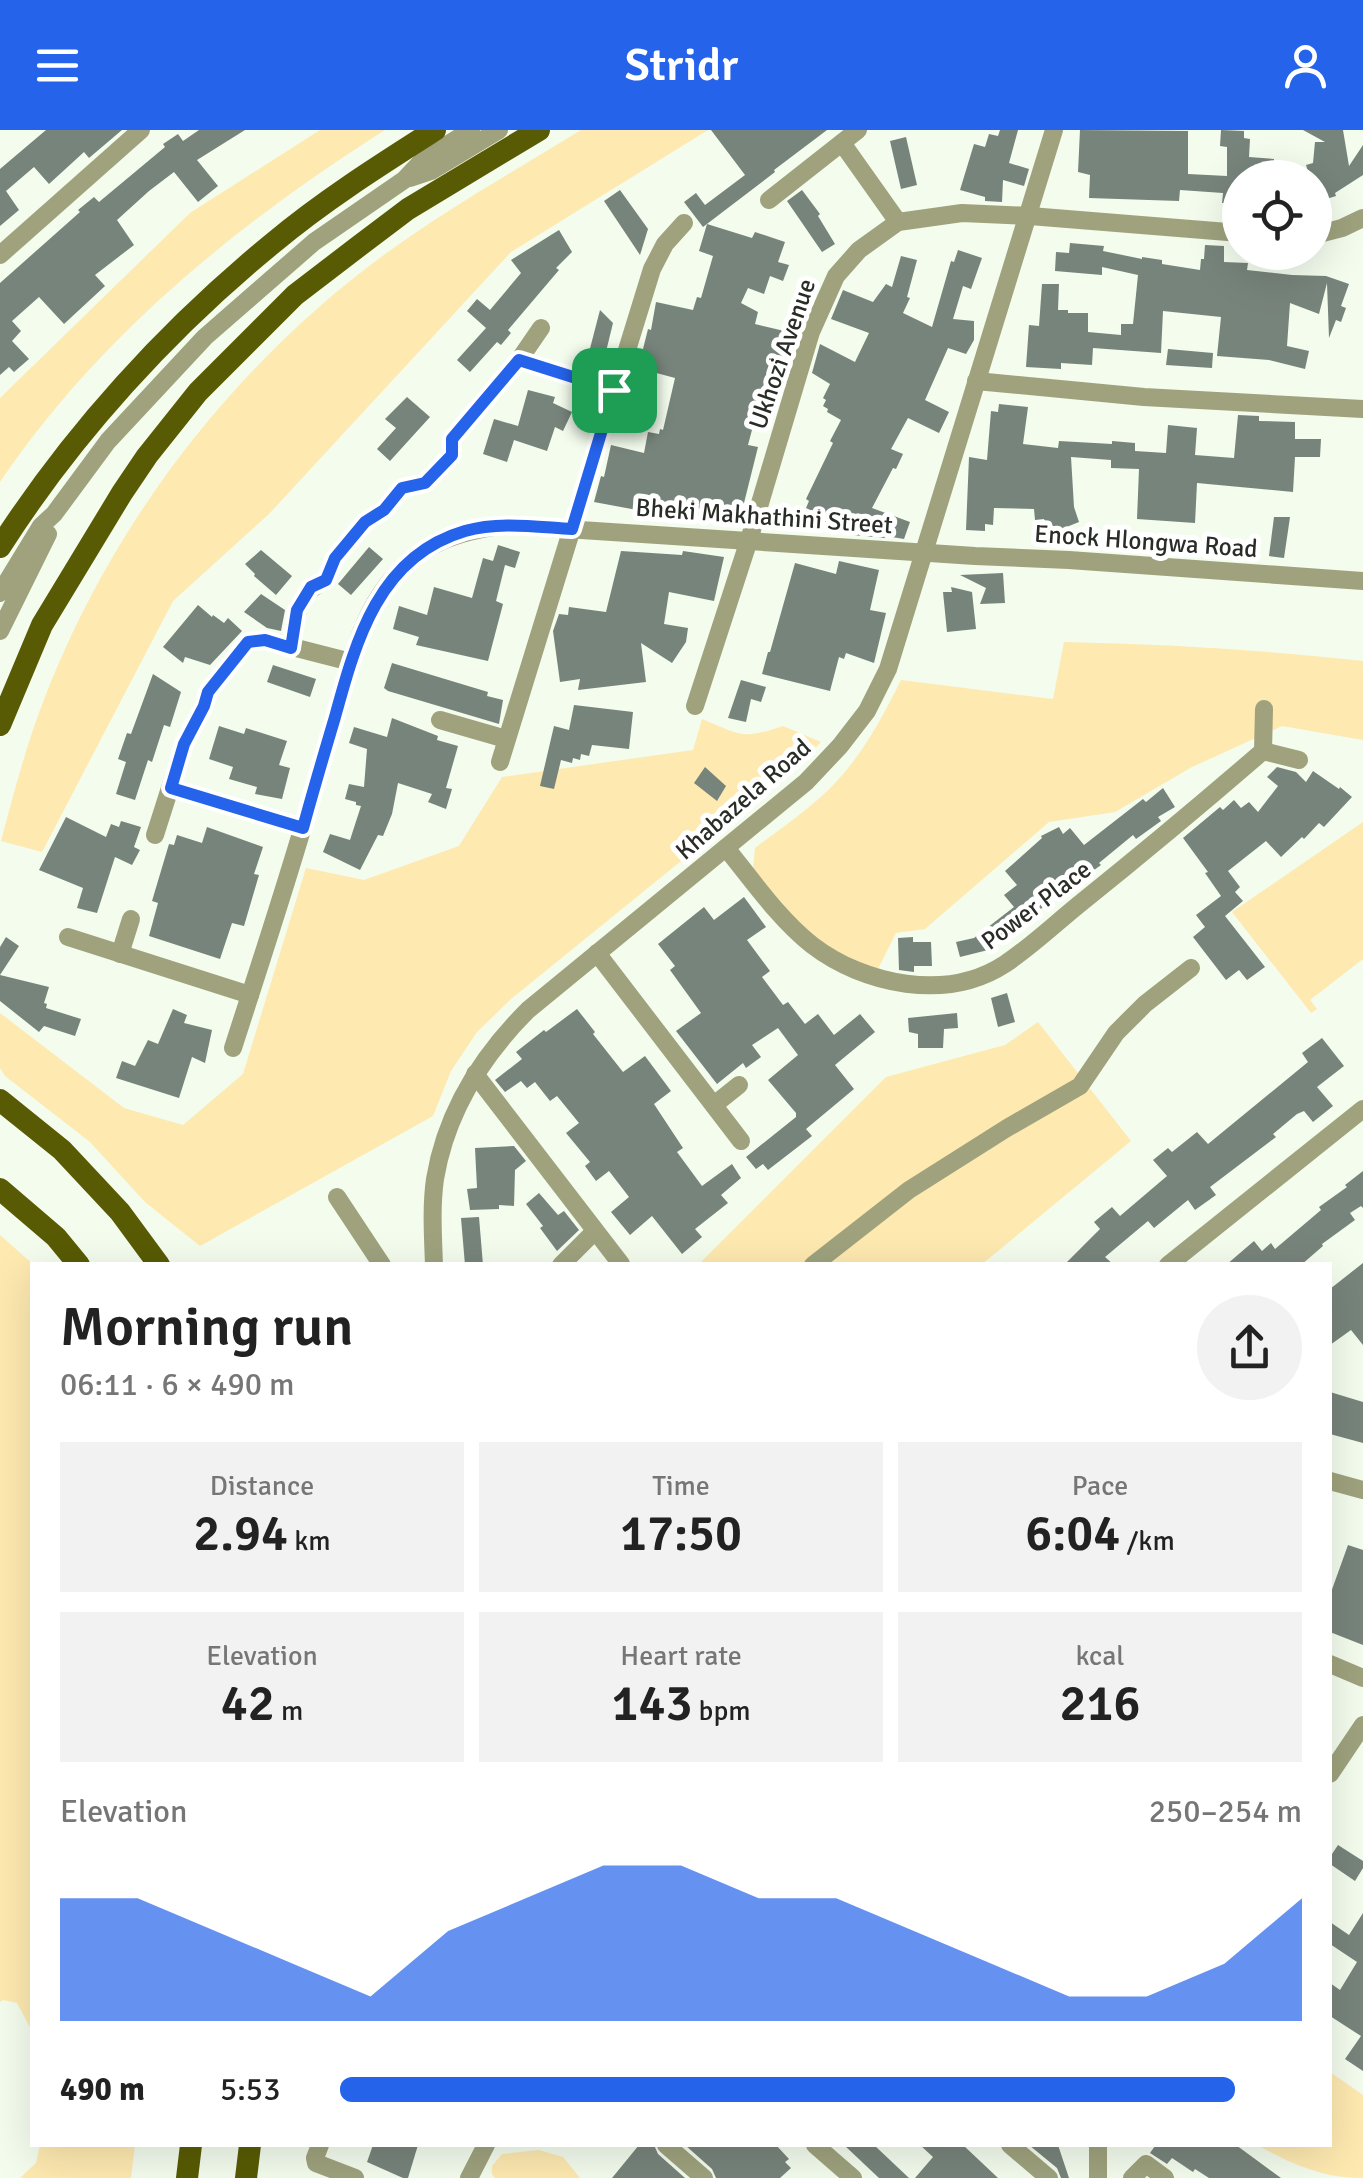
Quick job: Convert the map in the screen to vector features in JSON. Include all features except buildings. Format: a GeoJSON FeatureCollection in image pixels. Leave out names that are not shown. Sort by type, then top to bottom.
{"type":"FeatureCollection","features":[{"type":"Feature","properties":{"kind":"main road"},"geometry":{"type":"LineString","coordinates":[[0,547],[67,452],[153,353],[221,286],[276,240],[435,130]]}},
{"type":"Feature","properties":{"kind":"main road"},"geometry":{"type":"LineString","coordinates":[[0,725],[52,608],[146,456],[198,392],[295,295],[408,209],[540,130]]}},
{"type":"Feature","properties":{"kind":"main road"},"geometry":{"type":"LineString","coordinates":[[0,1100],[62,1150],[120,1212],[157,1262]]}},
{"type":"Feature","properties":{"kind":"main road"},"geometry":{"type":"LineString","coordinates":[[0,1189],[56,1236],[77,1262]]}},
{"type":"Feature","properties":{"kind":"main road"},"geometry":{"type":"LineString","coordinates":[[187,2178],[191,2147]]}},
{"type":"Feature","properties":{"kind":"main road"},"geometry":{"type":"LineString","coordinates":[[246,2178],[250,2147]]}},
{"type":"Feature","properties":{"kind":"street"},"geometry":{"type":"LineString","coordinates":[[0,255],[141,130]]}},
{"type":"Feature","properties":{"kind":"street"},"geometry":{"type":"LineString","coordinates":[[0,593],[41,526],[108,441],[205,337],[314,242],[404,180],[423,160],[471,130]]}},
{"type":"Feature","properties":{"kind":"street"},"geometry":{"type":"LineString","coordinates":[[404,180],[432,171],[499,130]]}},
{"type":"Feature","properties":{"kind":"street"},"geometry":{"type":"LineString","coordinates":[[769,200],[858,130]]}},
{"type":"Feature","properties":{"kind":"street","name":"Khabazela Road"},"geometry":{"type":"LineString","coordinates":[[434,1262],[435,1179],[447,1131],[460,1098],[503,1035],[528,1010],[806,782],[868,710],[888,669],[926,552],[1054,130]]}},
{"type":"Feature","properties":{"kind":"street"},"geometry":{"type":"LineString","coordinates":[[842,143],[898,222]]}},
{"type":"Feature","properties":{"kind":"street","name":"Ukhozi Avenue"},"geometry":{"type":"LineString","coordinates":[[695,706],[819,310],[836,276],[860,250],[898,222],[962,213],[1222,232]]}},
{"type":"Feature","properties":{"kind":"street"},"geometry":{"type":"LineString","coordinates":[[1332,231],[1363,218]]}},
{"type":"Feature","properties":{"kind":"street"},"geometry":{"type":"LineString","coordinates":[[500,762],[652,269],[664,244],[684,224]]}},
{"type":"Feature","properties":{"kind":"street"},"geometry":{"type":"LineString","coordinates":[[291,648],[297,610],[311,587],[326,580],[335,558],[365,522],[384,510],[402,488],[425,483],[452,455],[452,439],[542,328]]}},
{"type":"Feature","properties":{"kind":"street"},"geometry":{"type":"LineString","coordinates":[[519,360],[614,390]]}},
{"type":"Feature","properties":{"kind":"street"},"geometry":{"type":"LineString","coordinates":[[976,382],[1144,397],[1363,409]]}},
{"type":"Feature","properties":{"kind":"street"},"geometry":{"type":"LineString","coordinates":[[0,632],[54,514]]}},
{"type":"Feature","properties":{"kind":"street","name":"Bheki Makhathini Street"},"geometry":{"type":"LineString","coordinates":[[232,1048],[366,620],[392,579],[439,540],[468,530],[504,525],[926,552]]}},
{"type":"Feature","properties":{"kind":"street","name":"Enock Hlongwa Road"},"geometry":{"type":"LineString","coordinates":[[926,552],[1363,581]]}},
{"type":"Feature","properties":{"kind":"street"},"geometry":{"type":"LineString","coordinates":[[155,835],[184,744],[208,692],[248,642],[265,640],[351,662]]}},
{"type":"Feature","properties":{"kind":"street"},"geometry":{"type":"LineString","coordinates":[[1264,708],[1263,750],[1299,760]]}},
{"type":"Feature","properties":{"kind":"street"},"geometry":{"type":"LineString","coordinates":[[440,720],[506,739]]}},
{"type":"Feature","properties":{"kind":"street","name":"Power Place"},"geometry":{"type":"LineString","coordinates":[[726,848],[794,929],[841,963],[906,984],[962,982],[1004,964],[1188,816],[1263,750]]}},
{"type":"Feature","properties":{"kind":"street"},"geometry":{"type":"LineString","coordinates":[[171,788],[303,828]]}},
{"type":"Feature","properties":{"kind":"street"},"geometry":{"type":"LineString","coordinates":[[120,954],[131,918]]}},
{"type":"Feature","properties":{"kind":"street"},"geometry":{"type":"LineString","coordinates":[[68,937],[250,995]]}},
{"type":"Feature","properties":{"kind":"street"},"geometry":{"type":"LineString","coordinates":[[597,953],[741,1141]]}},
{"type":"Feature","properties":{"kind":"street"},"geometry":{"type":"LineString","coordinates":[[817,1262],[908,1190],[1080,1086],[1116,1034],[1191,968]]}},
{"type":"Feature","properties":{"kind":"street"},"geometry":{"type":"LineString","coordinates":[[475,1074],[620,1262]]}},
{"type":"Feature","properties":{"kind":"street"},"geometry":{"type":"LineString","coordinates":[[714,1105],[740,1086]]}},
{"type":"Feature","properties":{"kind":"street"},"geometry":{"type":"LineString","coordinates":[[1172,1262],[1363,1109]]}},
{"type":"Feature","properties":{"kind":"street"},"geometry":{"type":"LineString","coordinates":[[337,1196],[380,1262]]}},
{"type":"Feature","properties":{"kind":"street"},"geometry":{"type":"LineString","coordinates":[[564,1262],[595,1231]]}},
{"type":"Feature","properties":{"kind":"street"},"geometry":{"type":"LineString","coordinates":[[1332,1482],[1363,1490]]}},
{"type":"Feature","properties":{"kind":"street"},"geometry":{"type":"LineString","coordinates":[[1332,1665],[1363,1678]]}},
{"type":"Feature","properties":{"kind":"street"},"geometry":{"type":"LineString","coordinates":[[1332,1771],[1363,1725]]}},
{"type":"Feature","properties":{"kind":"street"},"geometry":{"type":"LineString","coordinates":[[319,2147],[316,2163],[348,2177]]}},
{"type":"Feature","properties":{"kind":"street"},"geometry":{"type":"LineString","coordinates":[[469,2178],[485,2147]]}},
{"type":"Feature","properties":{"kind":"street"},"geometry":{"type":"LineString","coordinates":[[668,2147],[704,2178]]}},
{"type":"Feature","properties":{"kind":"street"},"geometry":{"type":"LineString","coordinates":[[817,2147],[840,2174]]}},
{"type":"Feature","properties":{"kind":"street"},"geometry":{"type":"LineString","coordinates":[[1012,2147],[1049,2178]]}},
{"type":"Feature","properties":{"kind":"street"},"geometry":{"type":"LineString","coordinates":[[1098,2147],[1098,2178]]}},
{"type":"Feature","properties":{"kind":"street"},"geometry":{"type":"LineString","coordinates":[[1132,2178],[1146,2164],[1166,2178]]}},
{"type":"Feature","properties":{"kind":"shaded area"},"geometry":{"type":"Polygon","coordinates":[[[320,130],[385,130],[276,204],[174,286],[81,379],[0,482],[0,398],[190,213],[320,130]]]}},
{"type":"Feature","properties":{"kind":"shaded area"},"geometry":{"type":"Polygon","coordinates":[[[581,130],[708,130],[511,252],[269,514],[173,601],[42,852],[1,841],[30,739],[90,598],[128,531],[220,407],[328,299],[388,252],[581,130]]]}},
{"type":"Feature","properties":{"kind":"shaded area"},"geometry":{"type":"Polygon","coordinates":[[[1064,642],[1214,648],[1363,661],[1363,740],[1282,726],[1192,767],[1115,812],[1049,822],[925,929],[896,933],[876,973],[809,935],[753,869],[755,848],[836,783],[858,756],[901,680],[1053,699],[1064,642]]]}},
{"type":"Feature","properties":{"kind":"shaded area"},"geometry":{"type":"Polygon","coordinates":[[[702,719],[742,734],[783,726],[821,742],[797,767],[511,999],[477,1032],[451,1071],[433,1116],[200,1246],[145,1202],[90,1142],[5,1076],[0,1068],[0,1013],[124,1108],[183,1125],[243,1074],[306,868],[364,880],[459,846],[502,777],[693,750],[702,719]]]}},
{"type":"Feature","properties":{"kind":"shaded area"},"geometry":{"type":"Polygon","coordinates":[[[1363,822],[1363,959],[1310,1000],[1317,1009],[1311,1013],[1232,912],[1363,822]]]}},
{"type":"Feature","properties":{"kind":"shaded area"},"geometry":{"type":"Polygon","coordinates":[[[1038,1022],[1131,1141],[985,1262],[701,1262],[886,1077],[1005,1045],[1038,1022]]]}},
{"type":"Feature","properties":{"kind":"shaded area"},"geometry":{"type":"Polygon","coordinates":[[[0,1235],[31,1262],[30,2027],[17,2003],[0,2002],[0,1235]]]}},
{"type":"Feature","properties":{"kind":"shaded area"},"geometry":{"type":"Polygon","coordinates":[[[1332,2073],[1363,2095],[1363,2178],[1334,2176],[1261,2147],[1332,2147],[1332,2073]]]}},
{"type":"Feature","properties":{"kind":"shaded area"},"geometry":{"type":"Polygon","coordinates":[[[40,2147],[135,2147],[131,2178],[20,2178],[36,2163],[40,2147]]]}},
{"type":"Feature","properties":{"kind":"shaded area"},"geometry":{"type":"Polygon","coordinates":[[[539,2150],[563,2157],[580,2178],[495,2178],[492,2174],[492,2166],[502,2154],[539,2150]]]}},
{"type":"Feature","properties":{"kind":"route"},"geometry":{"type":"LineString","coordinates":[[519,360],[614,390],[572,529],[504,525],[468,530],[439,540],[414,558],[379,596],[351,662],[303,828],[171,788],[184,744],[208,692],[248,642],[265,640],[291,648],[297,610],[311,587],[326,580],[335,558],[365,522],[384,510],[402,488],[425,483],[452,455],[452,439],[519,360]]}}]}
